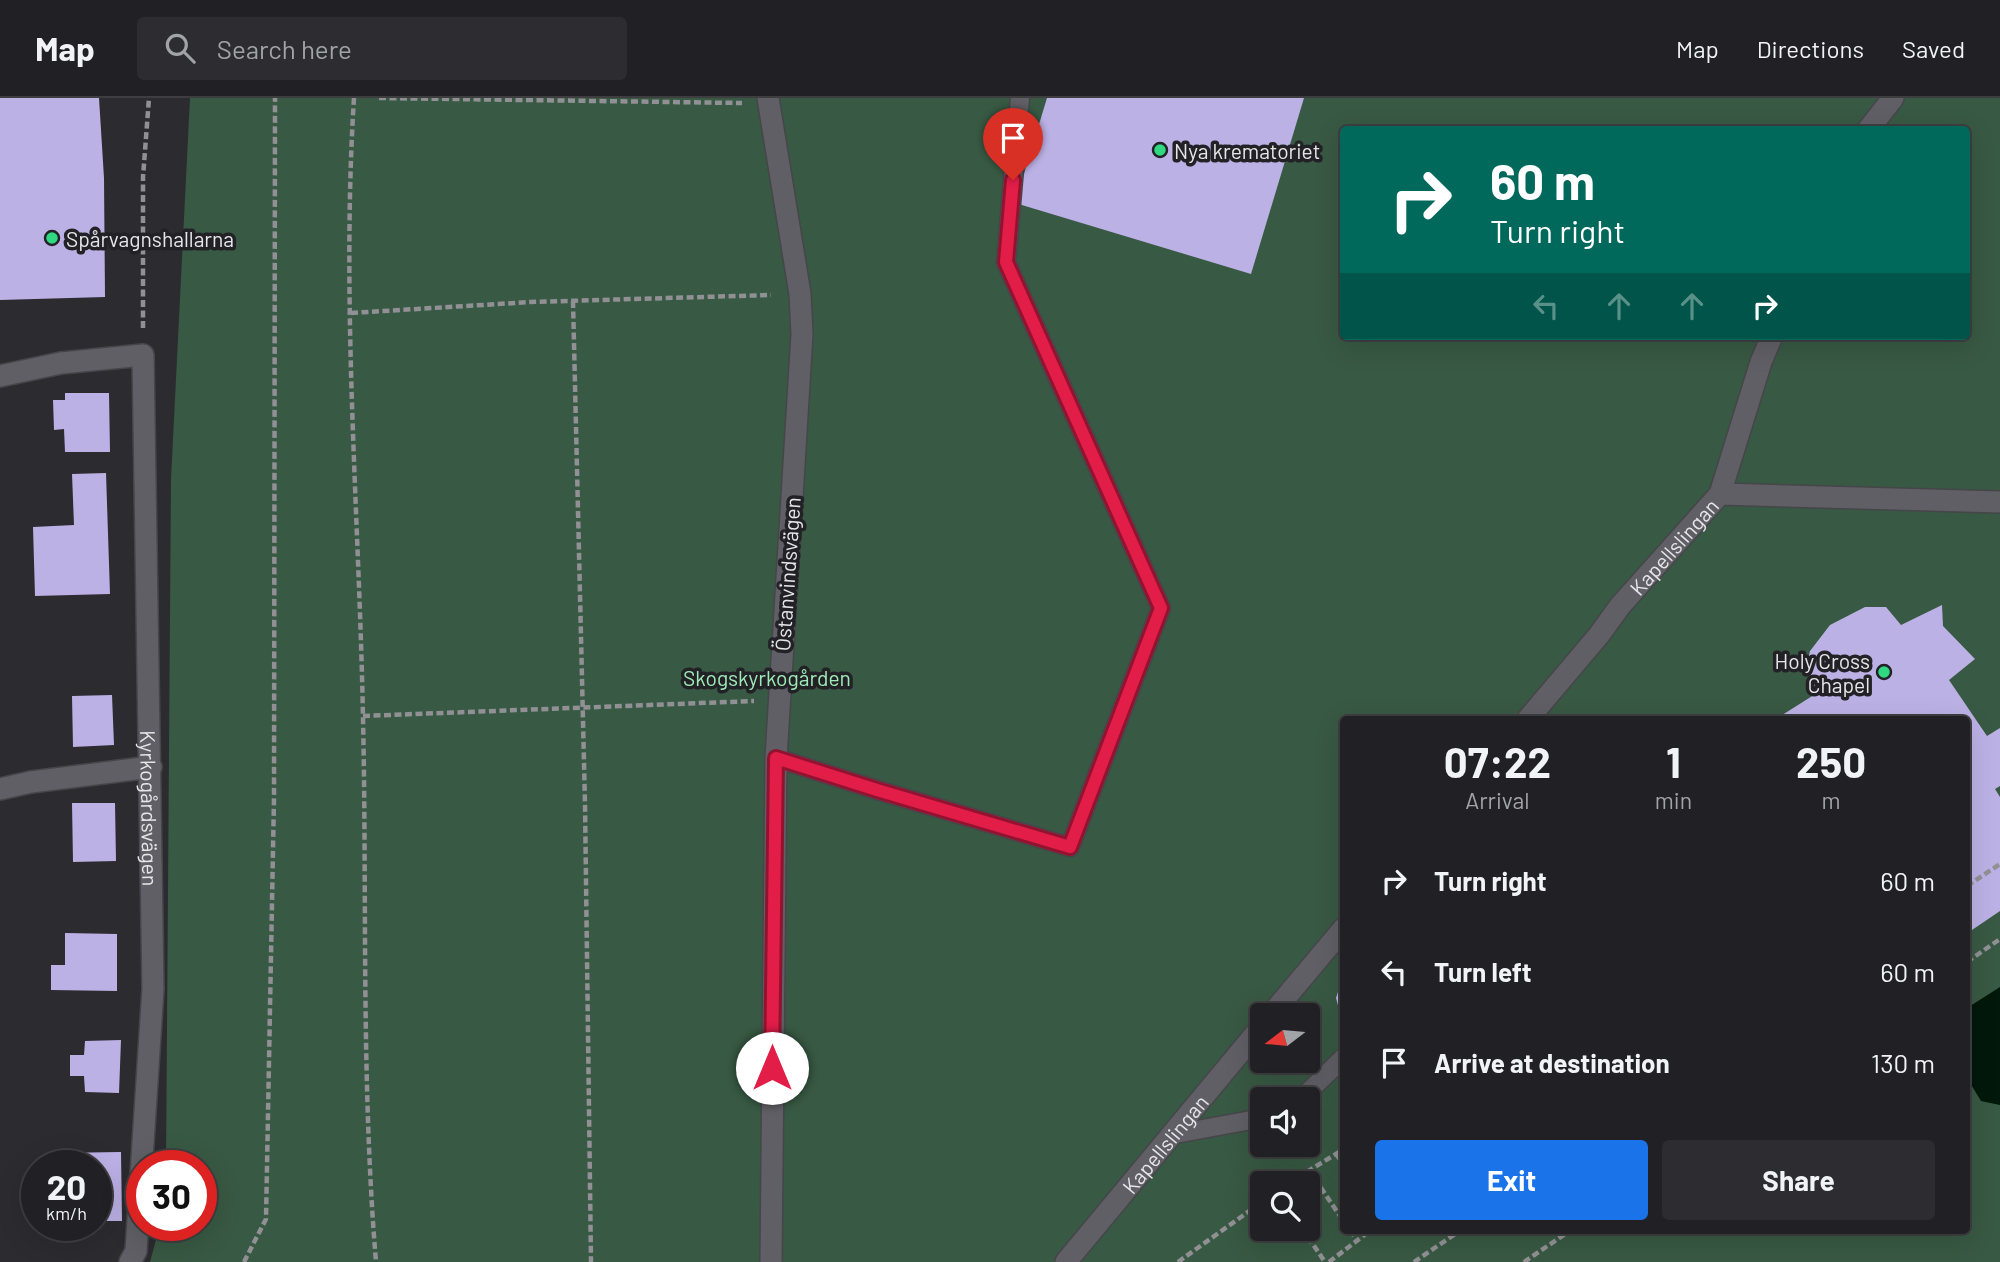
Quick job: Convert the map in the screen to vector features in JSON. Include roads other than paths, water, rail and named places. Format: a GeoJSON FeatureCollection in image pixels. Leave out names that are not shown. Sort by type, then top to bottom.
{"type":"FeatureCollection","features":[{"type":"Feature","properties":{"kind":"street"},"geometry":{"type":"LineString","coordinates":[[1871,126],[1893,98]]}},
{"type":"Feature","properties":{"kind":"street","name":"Östanvindsvägen"},"geometry":{"type":"LineString","coordinates":[[767,101],[800,294],[802,334],[776,758],[771,1262]]}},
{"type":"Feature","properties":{"kind":"street"},"geometry":{"type":"LineString","coordinates":[[1720,494],[1770,340]]}},
{"type":"Feature","properties":{"kind":"street","name":"Kyrkogårdsvägen"},"geometry":{"type":"LineString","coordinates":[[0,376],[61,363],[143,355],[153,989],[136,1251],[130,1262]]}},
{"type":"Feature","properties":{"kind":"street","name":"Kapellslingan"},"geometry":{"type":"LineString","coordinates":[[1531,716],[1620,606],[1720,494],[2000,502]]}},
{"type":"Feature","properties":{"kind":"street"},"geometry":{"type":"LineString","coordinates":[[0,789],[31,782],[151,767]]}},
{"type":"Feature","properties":{"kind":"street"},"geometry":{"type":"LineString","coordinates":[[1281,1003],[1340,933]]}},
{"type":"Feature","properties":{"kind":"street","name":"Kapellslingan"},"geometry":{"type":"LineString","coordinates":[[1066,1262],[1250,1040]]}},
{"type":"Feature","properties":{"kind":"lane"},"geometry":{"type":"LineString","coordinates":[[776,758],[1070,847],[1161,608],[1006,262],[1020,98]]}},
{"type":"Feature","properties":{"kind":"lane"},"geometry":{"type":"LineString","coordinates":[[1313,1087],[1340,1061]]}},
{"type":"Feature","properties":{"kind":"lane"},"geometry":{"type":"LineString","coordinates":[[1170,1135],[1250,1120]]}},
{"type":"Feature","properties":{"kind":"place","name":"Nya krematoriet"},"geometry":{"type":"Point","coordinates":[1160,150]}},
{"type":"Feature","properties":{"kind":"place","name":"Spårvagnshallarna"},"geometry":{"type":"Point","coordinates":[52,238]}},
{"type":"Feature","properties":{"kind":"place","name":"Holy Cross Chapel"},"geometry":{"type":"Point","coordinates":[1884,672]}},
{"type":"Feature","properties":{"kind":"park label","name":"Skogskyrkogården"},"geometry":{"type":"Point","coordinates":[767,677]}}]}
